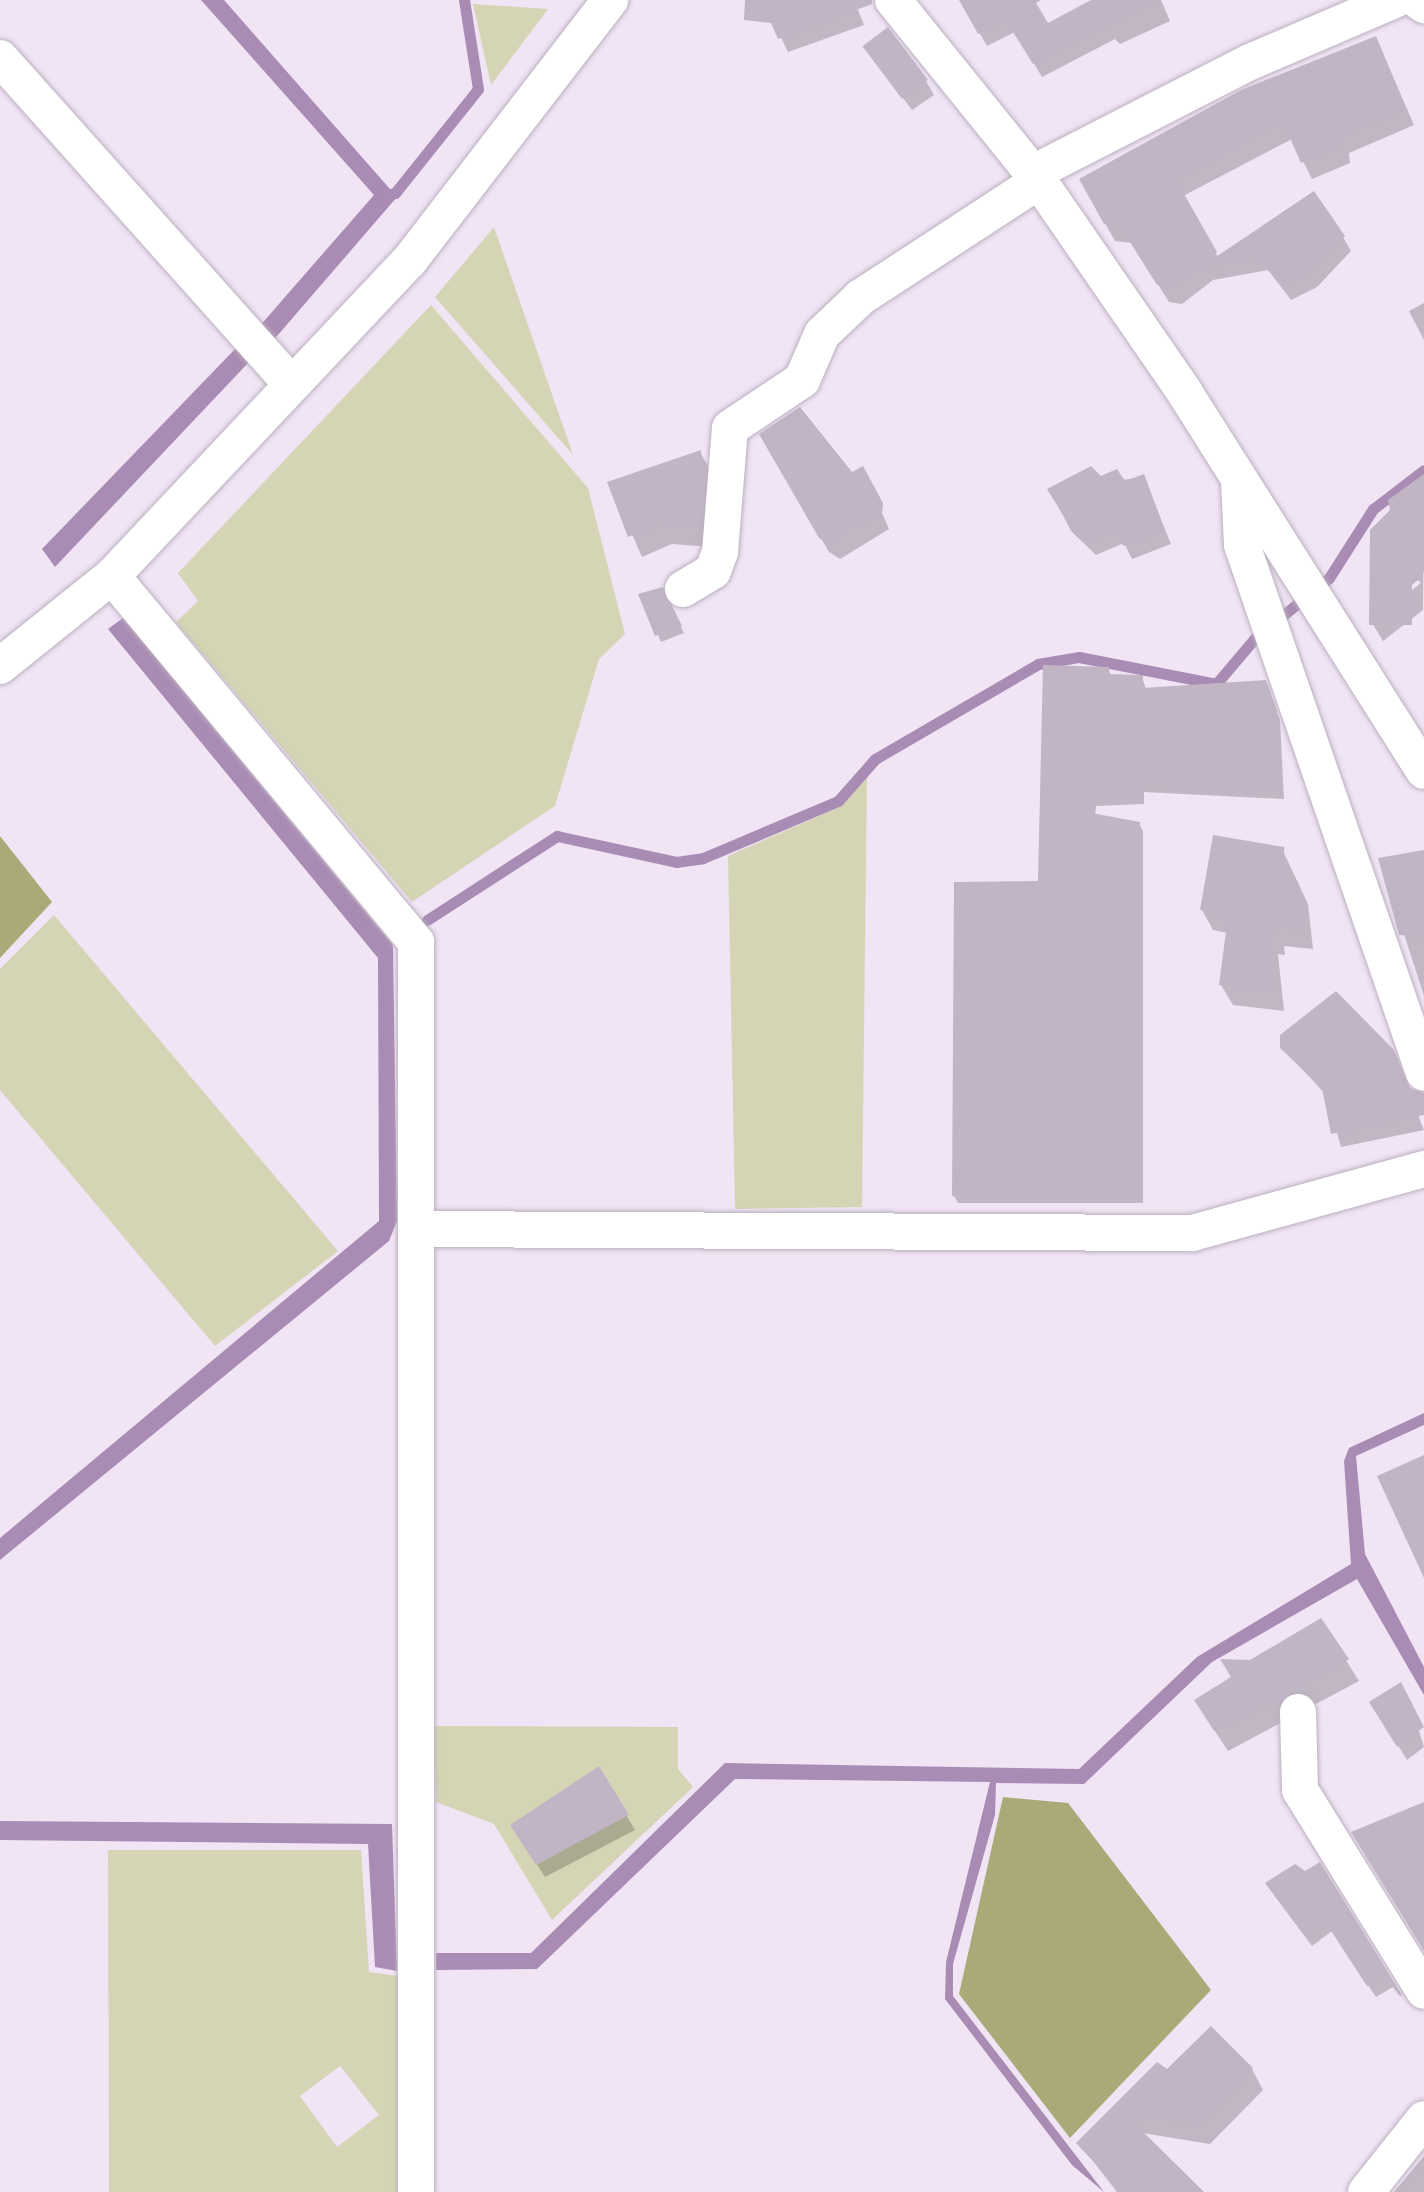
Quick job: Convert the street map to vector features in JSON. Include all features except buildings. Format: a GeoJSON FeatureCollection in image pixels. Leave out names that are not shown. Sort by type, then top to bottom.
{"type":"FeatureCollection","features":[{"type":"Feature","properties":{"kind":"street"},"geometry":{"type":"LineString","coordinates":[[0,666],[112,576],[410,260],[610,0]]}},
{"type":"Feature","properties":{"kind":"street"},"geometry":{"type":"LineString","coordinates":[[893,0],[1036,177],[1239,479],[1424,771]]}},
{"type":"Feature","properties":{"kind":"street"},"geometry":{"type":"LineString","coordinates":[[683,589],[713,571],[720,552],[730,428],[802,380],[822,334],[861,297],[1036,177],[1250,62],[1395,0]]}},
{"type":"Feature","properties":{"kind":"street"},"geometry":{"type":"LineString","coordinates":[[1417,0],[1424,5]]}},
{"type":"Feature","properties":{"kind":"street"},"geometry":{"type":"LineString","coordinates":[[0,58],[292,385]]}},
{"type":"Feature","properties":{"kind":"street"},"geometry":{"type":"LineString","coordinates":[[1239,479],[1242,545],[1424,1073]]}},
{"type":"Feature","properties":{"kind":"street"},"geometry":{"type":"LineString","coordinates":[[112,576],[416,942],[416,2192]]}},
{"type":"Feature","properties":{"kind":"street"},"geometry":{"type":"LineString","coordinates":[[416,1229],[1192,1233],[1424,1169]]}},
{"type":"Feature","properties":{"kind":"street"},"geometry":{"type":"LineString","coordinates":[[1298,1712],[1300,1790],[1424,1991]]}},
{"type":"Feature","properties":{"kind":"street"},"geometry":{"type":"LineString","coordinates":[[1366,2192],[1424,2119]]}},
{"type":"Feature","properties":{"kind":"green space"},"geometry":{"type":"Polygon","coordinates":[[[473,4],[548,9],[491,85],[473,4]]]}},
{"type":"Feature","properties":{"kind":"green space"},"geometry":{"type":"Polygon","coordinates":[[[494,227],[573,455],[435,297],[494,227]]]}},
{"type":"Feature","properties":{"kind":"green space"},"geometry":{"type":"Polygon","coordinates":[[[431,305],[588,488],[625,634],[599,659],[555,806],[412,902],[176,622],[198,601],[178,573],[431,305]]]}},
{"type":"Feature","properties":{"kind":"green space"},"geometry":{"type":"Polygon","coordinates":[[[867,773],[862,1207],[735,1209],[728,856],[837,808],[867,773]]]}},
{"type":"Feature","properties":{"kind":"green space"},"geometry":{"type":"Polygon","coordinates":[[[54,915],[338,1251],[215,1346],[0,1090],[0,969],[54,915]]]}},
{"type":"Feature","properties":{"kind":"green space"},"geometry":{"type":"Polygon","coordinates":[[[434,1726],[678,1727],[678,1769],[693,1787],[552,1920],[494,1824],[436,1802],[434,1726]]]}},
{"type":"Feature","properties":{"kind":"green space"},"geometry":{"type":"Polygon","coordinates":[[[108,1850],[361,1850],[369,1972],[398,1976],[398,2192],[109,2192],[108,1850]],[[340,2066],[300,2096],[337,2147],[379,2115],[340,2066]]]}},
{"type":"Feature","properties":{"kind":"shaded area"},"geometry":{"type":"Polygon","coordinates":[[[201,0],[224,0],[397,197],[271,343],[258,328],[374,195],[201,0]]]}},
{"type":"Feature","properties":{"kind":"shaded area"},"geometry":{"type":"Polygon","coordinates":[[[237,347],[249,362],[55,567],[42,549],[237,347]]]}},
{"type":"Feature","properties":{"kind":"shaded area"},"geometry":{"type":"Polygon","coordinates":[[[123,618],[393,945],[397,1221],[389,1241],[0,1560],[0,1538],[379,1221],[378,958],[108,629],[123,618]]]}},
{"type":"Feature","properties":{"kind":"shaded area"},"geometry":{"type":"Polygon","coordinates":[[[0,836],[52,902],[0,958],[0,836]]]}},
{"type":"Feature","properties":{"kind":"shaded area"},"geometry":{"type":"Polygon","coordinates":[[[1424,1413],[1424,1425],[1356,1456],[1365,1554],[1424,1667],[1424,1695],[1357,1579],[1212,1662],[1084,1784],[996,1783],[995,1815],[953,1964],[953,1996],[1104,2192],[1072,2165],[945,1999],[946,1962],[990,1782],[735,1779],[537,1969],[436,1970],[436,1953],[531,1953],[725,1763],[1079,1769],[1197,1657],[1351,1564],[1344,1461],[1349,1448],[1424,1413]]]}},
{"type":"Feature","properties":{"kind":"shaded area"},"geometry":{"type":"Polygon","coordinates":[[[1003,1797],[1068,1803],[1211,1990],[1070,2138],[959,1994],[1003,1797]]]}},
{"type":"Feature","properties":{"kind":"shaded area"},"geometry":{"type":"Polygon","coordinates":[[[0,1821],[392,1824],[397,1971],[375,1967],[368,1844],[0,1840],[0,1821]]]}},
{"type":"Feature","properties":{"kind":"waterway"},"geometry":{"type":"LineString","coordinates":[[385,195],[395,193],[478,89],[464,0]]}},
{"type":"Feature","properties":{"kind":"waterway"},"geometry":{"type":"LineString","coordinates":[[427,920],[557,836],[676,862],[703,858],[838,801],[875,759],[1038,664],[1079,657],[1216,684],[1255,638],[1329,578],[1373,509],[1424,470]]}}]}
